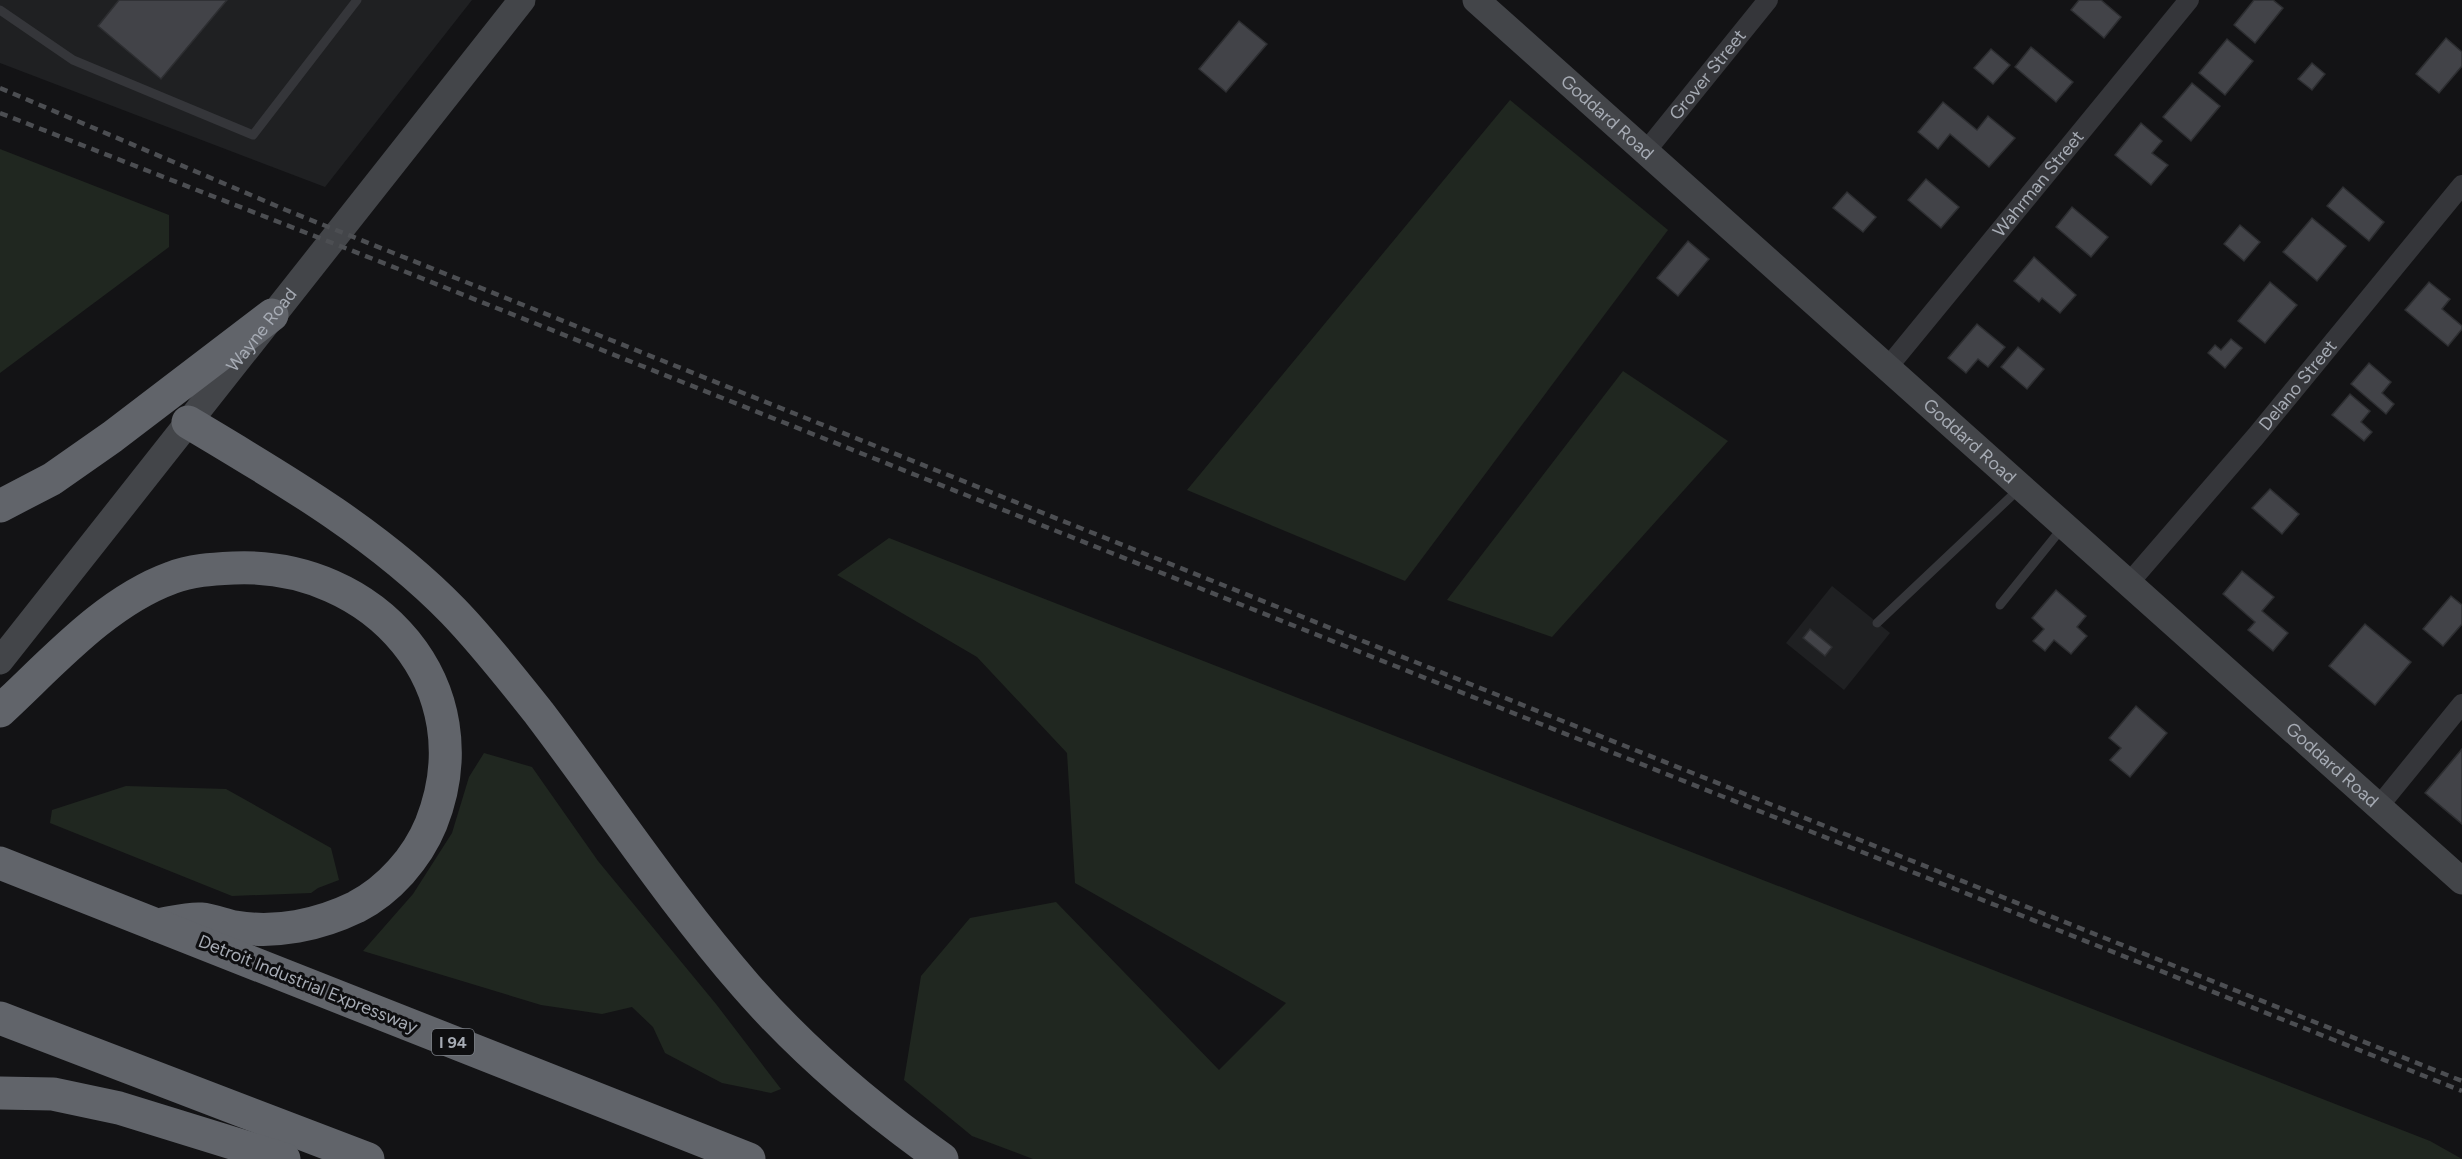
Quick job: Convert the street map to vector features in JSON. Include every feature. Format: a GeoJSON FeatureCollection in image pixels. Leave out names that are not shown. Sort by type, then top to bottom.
{"type":"FeatureCollection","features":[{"type":"Feature","properties":{"kind":"highway"},"geometry":{"type":"LineString","coordinates":[[0,506],[52,479],[112,437],[272,315]]}},
{"type":"Feature","properties":{"kind":"highway"},"geometry":{"type":"LineString","coordinates":[[188,422],[355,527],[404,566],[452,609],[492,653],[674,895],[746,986],[798,1040],[859,1095],[942,1159]]}},
{"type":"Feature","properties":{"kind":"highway"},"geometry":{"type":"LineString","coordinates":[[0,711],[109,612],[140,591],[172,577],[200,570],[252,567],[277,569],[304,574],[332,584],[377,613],[402,638],[423,665],[444,722],[446,759],[443,786],[424,838],[407,864],[386,887],[358,906],[304,926],[272,929],[237,927],[201,919],[157,925]]}},
{"type":"Feature","properties":{"kind":"highway","name":"Detroit Industrial Expressway"},"geometry":{"type":"LineString","coordinates":[[0,863],[749,1159]]}},
{"type":"Feature","properties":{"kind":"highway"},"geometry":{"type":"LineString","coordinates":[[0,1018],[368,1159]]}},
{"type":"Feature","properties":{"kind":"highway"},"geometry":{"type":"LineString","coordinates":[[0,1093],[53,1094],[119,1107],[284,1159]]}},
{"type":"Feature","properties":{"kind":"main road","name":"Wayne Road"},"geometry":{"type":"LineString","coordinates":[[0,661],[522,0]]}},
{"type":"Feature","properties":{"kind":"main road","name":"Goddard Road"},"geometry":{"type":"LineString","coordinates":[[1476,0],[2462,881]]}},
{"type":"Feature","properties":{"kind":"street","name":"Grover Street"},"geometry":{"type":"LineString","coordinates":[[1646,151],[1768,0]]}},
{"type":"Feature","properties":{"kind":"street","name":"Wahrman Street"},"geometry":{"type":"LineString","coordinates":[[1888,368],[2188,0]]}},
{"type":"Feature","properties":{"kind":"street","name":"Delano Street"},"geometry":{"type":"LineString","coordinates":[[2129,583],[2256,436],[2462,185]]}},
{"type":"Feature","properties":{"kind":"street"},"geometry":{"type":"LineString","coordinates":[[2379,807],[2462,704]]}},
{"type":"Feature","properties":{"kind":"lane"},"geometry":{"type":"LineString","coordinates":[[5,0],[0,9],[73,60],[253,135],[357,0]]}},
{"type":"Feature","properties":{"kind":"lane"},"geometry":{"type":"LineString","coordinates":[[1876,622],[2020,488]]}},
{"type":"Feature","properties":{"kind":"lane"},"geometry":{"type":"LineString","coordinates":[[2000,604],[2064,527]]}},
{"type":"Feature","properties":{"kind":"shaded area"},"geometry":{"type":"Polygon","coordinates":[[[0,0],[472,0],[325,187],[0,63],[0,0]]]}},
{"type":"Feature","properties":{"kind":"shaded area"},"geometry":{"type":"Polygon","coordinates":[[[1510,100],[1668,230],[1405,581],[1187,490],[1510,100]]]}},
{"type":"Feature","properties":{"kind":"shaded area"},"geometry":{"type":"Polygon","coordinates":[[[0,149],[169,215],[169,247],[0,373],[0,149]]]}},
{"type":"Feature","properties":{"kind":"shaded area"},"geometry":{"type":"Polygon","coordinates":[[[1623,371],[1728,441],[1552,637],[1447,600],[1623,371]]]}},
{"type":"Feature","properties":{"kind":"shaded area"},"geometry":{"type":"Polygon","coordinates":[[[889,538],[2430,1141],[2462,1159],[1033,1159],[972,1136],[904,1080],[921,976],[970,918],[1056,902],[1219,1070],[1286,1003],[1075,883],[1067,753],[977,657],[837,575],[889,538]]]}},
{"type":"Feature","properties":{"kind":"shaded area"},"geometry":{"type":"Polygon","coordinates":[[[1832,586],[1890,633],[1844,690],[1786,643],[1832,586]]]}},
{"type":"Feature","properties":{"kind":"shaded area"},"geometry":{"type":"Polygon","coordinates":[[[484,753],[532,767],[598,861],[716,1004],[781,1089],[771,1093],[722,1083],[665,1053],[653,1027],[632,1007],[602,1014],[541,1005],[363,951],[413,894],[452,833],[469,777],[484,753]]]}},
{"type":"Feature","properties":{"kind":"shaded area"},"geometry":{"type":"Polygon","coordinates":[[[126,786],[226,789],[331,848],[339,880],[311,893],[232,896],[50,823],[52,810],[126,786]]]}},
{"type":"Feature","properties":{"kind":"building"},"geometry":{"type":"Polygon","coordinates":[[[119,0],[227,0],[161,79],[98,26],[119,0]]]}},
{"type":"Feature","properties":{"kind":"building"},"geometry":{"type":"Polygon","coordinates":[[[2079,0],[2101,0],[2121,17],[2104,38],[2071,10],[2079,0]]]}},
{"type":"Feature","properties":{"kind":"building"},"geometry":{"type":"Polygon","coordinates":[[[2254,0],[2273,0],[2283,8],[2255,43],[2234,25],[2254,0]]]}},
{"type":"Feature","properties":{"kind":"building"},"geometry":{"type":"Polygon","coordinates":[[[1239,21],[1267,44],[1226,92],[1199,69],[1239,21]]]}},
{"type":"Feature","properties":{"kind":"building"},"geometry":{"type":"Polygon","coordinates":[[[2446,38],[2462,52],[2462,66],[2439,93],[2416,74],[2446,38]]]}},
{"type":"Feature","properties":{"kind":"building"},"geometry":{"type":"Polygon","coordinates":[[[2227,39],[2253,61],[2225,95],[2199,73],[2227,39]]]}},
{"type":"Feature","properties":{"kind":"building"},"geometry":{"type":"Polygon","coordinates":[[[2031,47],[2073,82],[2056,102],[2015,67],[2031,47]]]}},
{"type":"Feature","properties":{"kind":"building"},"geometry":{"type":"Polygon","coordinates":[[[1991,49],[2010,65],[1993,84],[1974,68],[1991,49]]]}},
{"type":"Feature","properties":{"kind":"building"},"geometry":{"type":"Polygon","coordinates":[[[2312,63],[2325,74],[2312,90],[2298,79],[2312,63]]]}},
{"type":"Feature","properties":{"kind":"building"},"geometry":{"type":"Polygon","coordinates":[[[2192,83],[2220,106],[2191,141],[2163,117],[2192,83]]]}},
{"type":"Feature","properties":{"kind":"building"},"geometry":{"type":"Polygon","coordinates":[[[1943,102],[1977,130],[1988,116],[2015,138],[1989,167],[1950,134],[1938,149],[1918,132],[1943,102]]]}},
{"type":"Feature","properties":{"kind":"building"},"geometry":{"type":"Polygon","coordinates":[[[2141,123],[2162,141],[2152,153],[2168,165],[2151,185],[2115,155],[2141,123]]]}},
{"type":"Feature","properties":{"kind":"building"},"geometry":{"type":"Polygon","coordinates":[[[1926,179],[1959,207],[1941,228],[1908,200],[1926,179]]]}},
{"type":"Feature","properties":{"kind":"building"},"geometry":{"type":"Polygon","coordinates":[[[2343,187],[2384,222],[2369,241],[2327,206],[2343,187]]]}},
{"type":"Feature","properties":{"kind":"building"},"geometry":{"type":"Polygon","coordinates":[[[1847,192],[1876,217],[1863,232],[1833,208],[1847,192]]]}},
{"type":"Feature","properties":{"kind":"building"},"geometry":{"type":"Polygon","coordinates":[[[2072,207],[2108,237],[2091,257],[2056,227],[2072,207]]]}},
{"type":"Feature","properties":{"kind":"building"},"geometry":{"type":"Polygon","coordinates":[[[2312,218],[2346,246],[2317,281],[2283,252],[2312,218]]]}},
{"type":"Feature","properties":{"kind":"building"},"geometry":{"type":"Polygon","coordinates":[[[2240,225],[2260,242],[2244,261],[2224,244],[2240,225]]]}},
{"type":"Feature","properties":{"kind":"building"},"geometry":{"type":"Polygon","coordinates":[[[1688,241],[1709,259],[1678,296],[1657,278],[1688,241]]]}},
{"type":"Feature","properties":{"kind":"building"},"geometry":{"type":"Polygon","coordinates":[[[2034,257],[2076,295],[2060,313],[2042,298],[2039,302],[2014,281],[2034,257]]]}},
{"type":"Feature","properties":{"kind":"building"},"geometry":{"type":"Polygon","coordinates":[[[2270,282],[2297,305],[2265,343],[2238,321],[2270,282]]]}},
{"type":"Feature","properties":{"kind":"building"},"geometry":{"type":"Polygon","coordinates":[[[2429,282],[2450,299],[2442,309],[2462,326],[2448,346],[2405,310],[2429,282]]]}},
{"type":"Feature","properties":{"kind":"building"},"geometry":{"type":"Polygon","coordinates":[[[1977,324],[2005,347],[1988,367],[1978,359],[1966,373],[1948,358],[1977,324]]]}},
{"type":"Feature","properties":{"kind":"building"},"geometry":{"type":"Polygon","coordinates":[[[2231,339],[2242,348],[2225,368],[2208,353],[2215,345],[2221,350],[2231,339]]]}},
{"type":"Feature","properties":{"kind":"building"},"geometry":{"type":"Polygon","coordinates":[[[2018,347],[2044,369],[2027,389],[2001,367],[2018,347]]]}},
{"type":"Feature","properties":{"kind":"building"},"geometry":{"type":"Polygon","coordinates":[[[2369,363],[2391,382],[2382,393],[2394,404],[2386,414],[2351,384],[2369,363]]]}},
{"type":"Feature","properties":{"kind":"building"},"geometry":{"type":"Polygon","coordinates":[[[2350,394],[2370,411],[2361,422],[2372,432],[2364,441],[2332,415],[2350,394]]]}},
{"type":"Feature","properties":{"kind":"building"},"geometry":{"type":"Polygon","coordinates":[[[2270,489],[2299,514],[2282,534],[2252,508],[2270,489]]]}},
{"type":"Feature","properties":{"kind":"building"},"geometry":{"type":"Polygon","coordinates":[[[2242,571],[2274,597],[2262,611],[2288,633],[2273,651],[2248,630],[2255,622],[2223,594],[2242,571]]]}},
{"type":"Feature","properties":{"kind":"building"},"geometry":{"type":"Polygon","coordinates":[[[2056,590],[2086,616],[2077,627],[2087,636],[2071,654],[2054,640],[2045,651],[2033,641],[2044,629],[2032,618],[2056,590]]]}},
{"type":"Feature","properties":{"kind":"building"},"geometry":{"type":"Polygon","coordinates":[[[2451,596],[2462,605],[2462,624],[2443,646],[2423,629],[2451,596]]]}},
{"type":"Feature","properties":{"kind":"building"},"geometry":{"type":"Polygon","coordinates":[[[2365,624],[2411,662],[2375,705],[2329,666],[2365,624]]]}},
{"type":"Feature","properties":{"kind":"building"},"geometry":{"type":"Polygon","coordinates":[[[1810,629],[1832,647],[1825,656],[1803,638],[1810,629]]]}},
{"type":"Feature","properties":{"kind":"building"},"geometry":{"type":"Polygon","coordinates":[[[2136,706],[2167,733],[2130,777],[2110,760],[2121,748],[2109,738],[2136,706]]]}},
{"type":"Feature","properties":{"kind":"building"},"geometry":{"type":"Polygon","coordinates":[[[2462,749],[2462,824],[2425,793],[2462,749]]]}},
{"type":"Feature","properties":{"kind":"railway"},"geometry":{"type":"LineString","coordinates":[[0,88],[286,210],[2462,1081]]}},
{"type":"Feature","properties":{"kind":"railway"},"geometry":{"type":"LineString","coordinates":[[0,113],[386,264],[2462,1091]]}}]}
